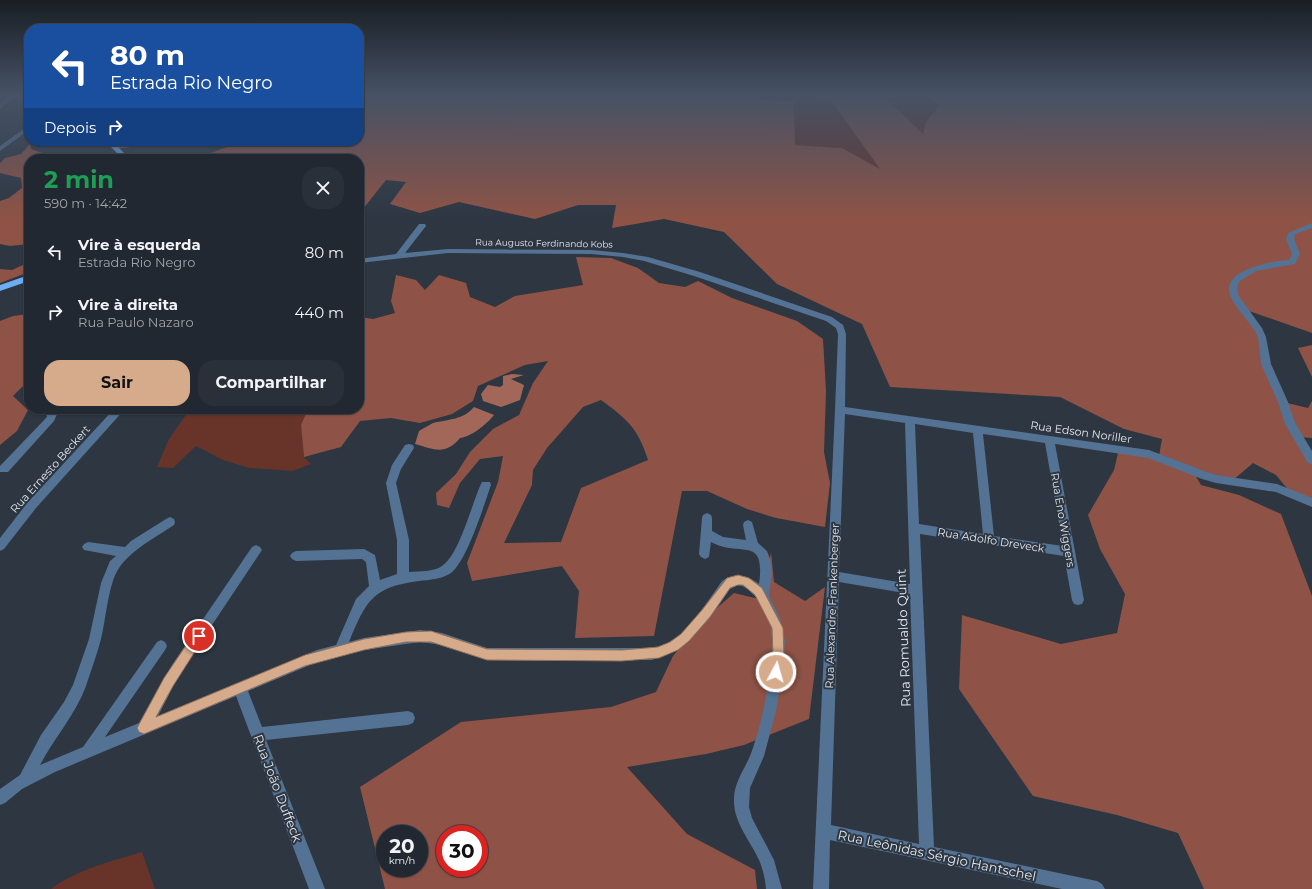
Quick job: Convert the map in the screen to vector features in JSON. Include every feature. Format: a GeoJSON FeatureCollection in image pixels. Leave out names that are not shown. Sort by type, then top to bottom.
{"type":"FeatureCollection","features":[{"type":"Feature","properties":{"kind":"main road"},"geometry":{"type":"LineString","coordinates":[[115,147],[122,154]]}},
{"type":"Feature","properties":{"kind":"main road"},"geometry":{"type":"LineString","coordinates":[[0,288],[24,280]]}},
{"type":"Feature","properties":{"kind":"street"},"geometry":{"type":"LineString","coordinates":[[0,149],[16,136]]}},
{"type":"Feature","properties":{"kind":"street"},"geometry":{"type":"LineString","coordinates":[[115,147],[123,146]]}},
{"type":"Feature","properties":{"kind":"street"},"geometry":{"type":"LineString","coordinates":[[1312,225],[1292,233],[1290,239],[1296,254],[1292,262],[1269,265],[1247,272],[1237,278],[1232,289],[1234,295],[1259,330],[1262,337],[1266,364],[1283,402],[1290,424],[1312,460]]}},
{"type":"Feature","properties":{"kind":"street"},"geometry":{"type":"LineString","coordinates":[[399,256],[422,226]]}},
{"type":"Feature","properties":{"kind":"street","name":"Rua Augusto Ferdinando Kobs"},"geometry":{"type":"LineString","coordinates":[[364,260],[458,251],[591,252],[632,256],[720,282],[829,318],[837,324]]}},
{"type":"Feature","properties":{"kind":"street","name":"Rua Alexandre Frankenberger"},"geometry":{"type":"LineString","coordinates":[[821,889],[840,410],[842,334],[837,324]]}},
{"type":"Feature","properties":{"kind":"street","name":"Rua Edson Noriller"},"geometry":{"type":"LineString","coordinates":[[840,410],[1149,454],[1202,475],[1216,479],[1277,488],[1312,503]]}},
{"type":"Feature","properties":{"kind":"street"},"geometry":{"type":"LineString","coordinates":[[4,470],[51,418],[52,414]]}},
{"type":"Feature","properties":{"kind":"street","name":"Rua Ernesto Beckert"},"geometry":{"type":"LineString","coordinates":[[0,546],[32,505],[115,414]]}},
{"type":"Feature","properties":{"kind":"street","name":"Rua Romualdo Quint"},"geometry":{"type":"LineString","coordinates":[[910,420],[927,853]]}},
{"type":"Feature","properties":{"kind":"street"},"geometry":{"type":"LineString","coordinates":[[978,430],[989,540]]}},
{"type":"Feature","properties":{"kind":"street","name":"Rua Eno Wiggers"},"geometry":{"type":"LineString","coordinates":[[1049,440],[1078,600]]}},
{"type":"Feature","properties":{"kind":"street"},"geometry":{"type":"LineString","coordinates":[[403,578],[403,540],[391,483],[396,468],[409,448]]}},
{"type":"Feature","properties":{"kind":"street"},"geometry":{"type":"LineString","coordinates":[[340,650],[361,602],[370,591],[386,581],[439,572],[451,567],[460,551],[486,485]]}},
{"type":"Feature","properties":{"kind":"street"},"geometry":{"type":"LineString","coordinates":[[704,554],[707,518]]}},
{"type":"Feature","properties":{"kind":"street"},"geometry":{"type":"LineString","coordinates":[[24,781],[77,691],[95,638],[110,572],[125,552],[144,537],[170,522]]}},
{"type":"Feature","properties":{"kind":"street"},"geometry":{"type":"LineString","coordinates":[[748,525],[754,547]]}},
{"type":"Feature","properties":{"kind":"street","name":"Rua Adolfo Dreveck"},"geometry":{"type":"LineString","coordinates":[[914,528],[1069,552]]}},
{"type":"Feature","properties":{"kind":"street"},"geometry":{"type":"LineString","coordinates":[[706,533],[720,542],[754,547],[763,554],[765,566],[763,598]]}},
{"type":"Feature","properties":{"kind":"street"},"geometry":{"type":"LineString","coordinates":[[88,547],[125,552]]}},
{"type":"Feature","properties":{"kind":"street"},"geometry":{"type":"LineString","coordinates":[[144,728],[176,669],[256,550]]}},
{"type":"Feature","properties":{"kind":"street"},"geometry":{"type":"LineString","coordinates":[[296,556],[364,554],[371,559],[376,587]]}},
{"type":"Feature","properties":{"kind":"street"},"geometry":{"type":"LineString","coordinates":[[833,576],[916,590]]}},
{"type":"Feature","properties":{"kind":"street"},"geometry":{"type":"LineString","coordinates":[[0,798],[24,781],[88,752],[305,661],[340,650],[387,640],[420,636],[442,639],[487,654],[652,654],[674,646],[685,637],[706,614],[730,581],[738,580],[746,581],[758,591],[763,598],[777,628],[778,655],[763,739],[741,797],[743,815],[767,860],[774,889]]}},
{"type":"Feature","properties":{"kind":"street"},"geometry":{"type":"LineString","coordinates":[[88,752],[161,646]]}},
{"type":"Feature","properties":{"kind":"street","name":"Rua João Duffeck"},"geometry":{"type":"LineString","coordinates":[[240,688],[317,889]]}},
{"type":"Feature","properties":{"kind":"street"},"geometry":{"type":"LineString","coordinates":[[257,734],[408,718]]}},
{"type":"Feature","properties":{"kind":"street","name":"Rua Leônidas Sérgio Hantschel"},"geometry":{"type":"LineString","coordinates":[[823,831],[1097,889]]}},
{"type":"Feature","properties":{"kind":"shaded area"},"geometry":{"type":"Polygon","coordinates":[[[364,136],[795,136],[795,145],[842,148],[880,169],[857,136],[1312,136],[1312,333],[1246,310],[1255,323],[1283,402],[1308,408],[1312,401],[1312,438],[1297,437],[1312,460],[1312,501],[1290,492],[1276,475],[1253,463],[1232,481],[1194,473],[1201,485],[1239,495],[1281,514],[1312,596],[1312,889],[1204,889],[1178,833],[1117,815],[1033,796],[959,689],[962,615],[1061,644],[1117,633],[1125,594],[1100,549],[1088,515],[1114,470],[1119,449],[1159,456],[1162,439],[1124,429],[1060,397],[890,387],[862,324],[777,284],[724,232],[664,219],[612,228],[616,205],[578,205],[535,219],[459,202],[420,213],[390,204],[406,182],[386,180],[364,208],[364,154],[208,154],[227,147],[364,146],[364,136]]]}},
{"type":"Feature","properties":{"kind":"shaded area"},"geometry":{"type":"Polygon","coordinates":[[[795,136],[857,136],[881,170],[842,148],[795,145],[795,136]]]}},
{"type":"Feature","properties":{"kind":"shaded area"},"geometry":{"type":"Polygon","coordinates":[[[28,146],[30,146],[31,149],[45,154],[24,154],[24,245],[10,246],[0,244],[0,201],[9,198],[22,188],[21,178],[0,173],[0,163],[5,158],[21,154],[28,146]]]}},
{"type":"Feature","properties":{"kind":"shaded area"},"geometry":{"type":"Polygon","coordinates":[[[576,257],[611,258],[638,268],[659,283],[685,287],[698,281],[732,298],[797,321],[823,339],[826,391],[824,452],[830,483],[825,527],[776,518],[747,509],[707,491],[682,491],[654,636],[575,638],[579,591],[562,566],[472,581],[467,563],[498,482],[503,456],[480,459],[460,483],[449,508],[437,505],[436,493],[456,474],[470,452],[493,429],[519,415],[533,383],[548,361],[525,365],[478,386],[473,401],[452,414],[420,423],[391,418],[360,421],[341,447],[304,457],[301,425],[306,414],[364,414],[364,318],[373,319],[395,313],[391,301],[396,275],[416,280],[425,290],[439,275],[466,283],[470,297],[495,307],[515,296],[583,285],[576,257]],[[601,400],[583,407],[547,448],[533,470],[532,485],[504,543],[561,542],[581,488],[648,460],[636,432],[625,419],[601,400]]]}},
{"type":"Feature","properties":{"kind":"shaded area"},"geometry":{"type":"Polygon","coordinates":[[[24,260],[24,274],[0,283],[0,269],[12,270],[23,265],[24,260]]]}},
{"type":"Feature","properties":{"kind":"shaded area"},"geometry":{"type":"Polygon","coordinates":[[[24,315],[24,385],[13,396],[24,406],[24,414],[26,414],[17,431],[0,445],[0,321],[13,316],[24,315]]]}},
{"type":"Feature","properties":{"kind":"shaded area"},"geometry":{"type":"Polygon","coordinates":[[[1312,345],[1312,377],[1298,348],[1312,345]]]}},
{"type":"Feature","properties":{"kind":"shaded area"},"geometry":{"type":"Polygon","coordinates":[[[512,374],[524,375],[511,379],[524,385],[520,400],[501,407],[483,401],[481,394],[488,385],[500,387],[503,385],[503,376],[512,374]]]}},
{"type":"Feature","properties":{"kind":"shaded area"},"geometry":{"type":"Polygon","coordinates":[[[474,407],[494,415],[474,433],[460,438],[450,447],[440,450],[415,444],[419,431],[433,423],[460,417],[474,407]]]}},
{"type":"Feature","properties":{"kind":"shaded area"},"geometry":{"type":"Polygon","coordinates":[[[186,414],[306,414],[301,425],[304,457],[311,464],[293,471],[249,468],[223,460],[196,446],[173,468],[157,467],[169,439],[186,414]]]}},
{"type":"Feature","properties":{"kind":"shaded area"},"geometry":{"type":"Polygon","coordinates":[[[771,552],[774,582],[805,601],[825,587],[809,719],[744,745],[706,754],[627,767],[687,834],[755,870],[757,889],[385,889],[382,877],[428,877],[428,825],[376,825],[376,852],[360,787],[461,722],[611,707],[656,692],[673,656],[702,621],[734,593],[763,600],[771,552]]]}},
{"type":"Feature","properties":{"kind":"shaded area"},"geometry":{"type":"Polygon","coordinates":[[[142,852],[155,889],[51,889],[71,876],[83,871],[142,852]]]}},
{"type":"Feature","properties":{"kind":"route"},"geometry":{"type":"LineString","coordinates":[[199,636],[168,682],[144,728],[290,667],[328,653],[364,644],[406,637],[431,636],[487,654],[622,656],[659,653],[674,646],[685,637],[706,614],[726,585],[730,581],[738,580],[746,581],[758,591],[777,628],[778,655],[776,672]]}}]}
